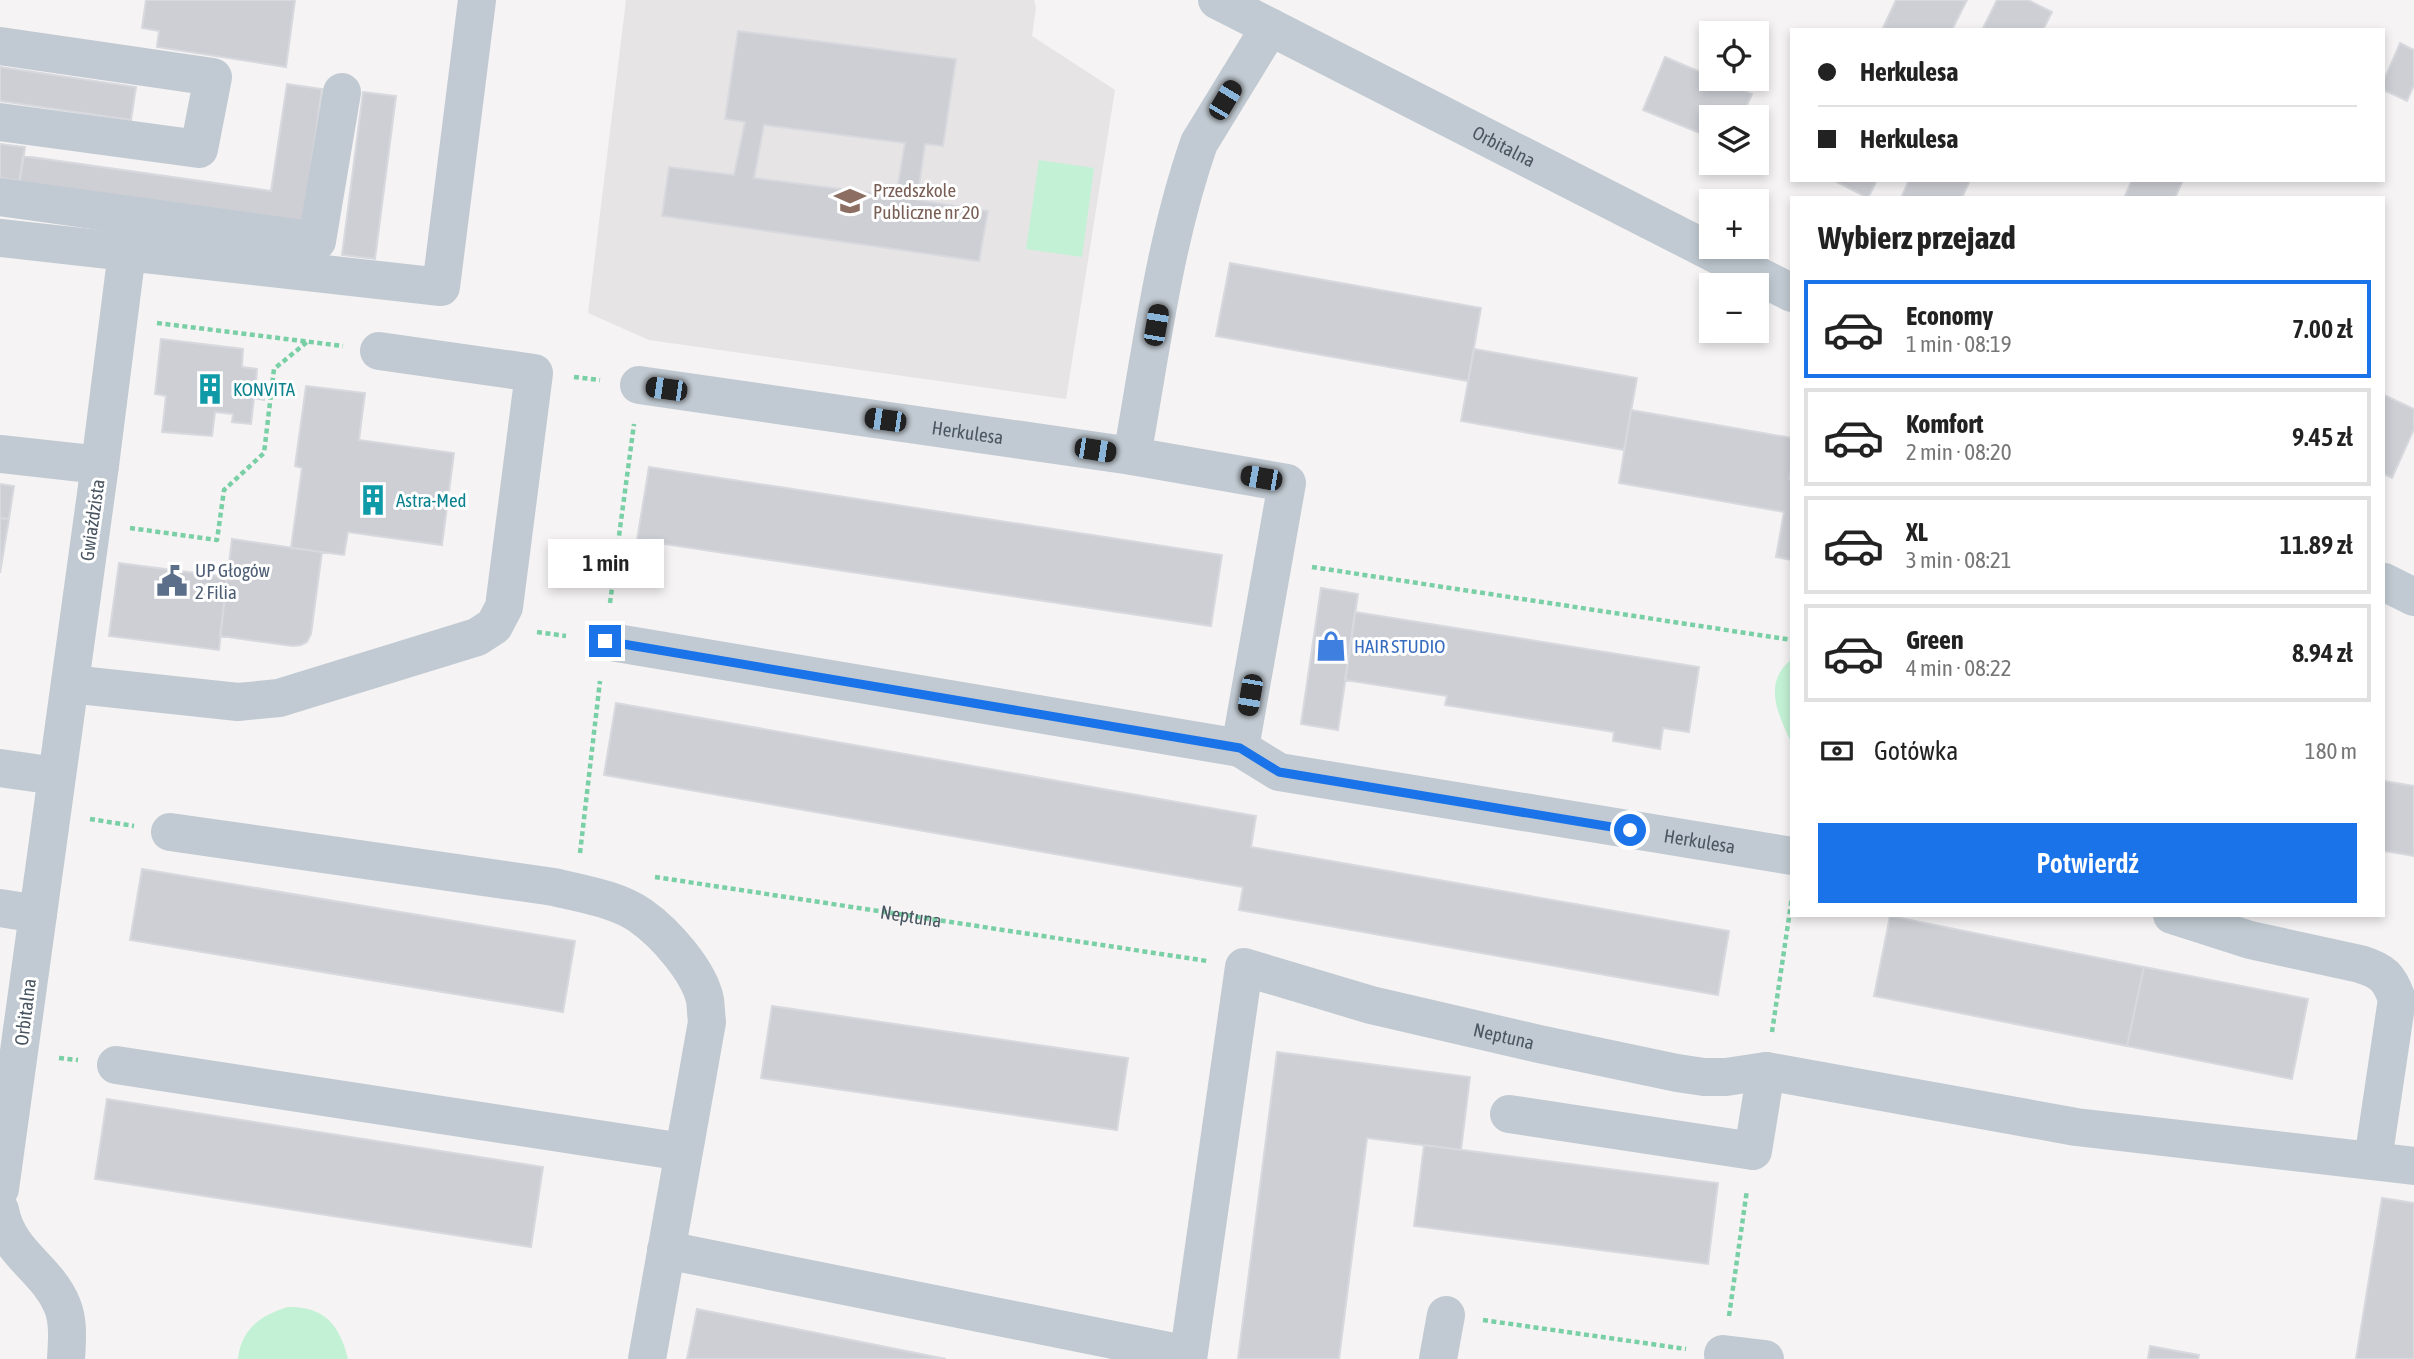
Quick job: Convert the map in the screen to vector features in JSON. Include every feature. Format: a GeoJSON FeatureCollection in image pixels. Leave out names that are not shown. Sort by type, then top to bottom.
{"type":"FeatureCollection","features":[{"type":"Feature","properties":{"kind":"street"},"geometry":{"type":"LineString","coordinates":[[0,238],[441,287],[477,0]]}},
{"type":"Feature","properties":{"kind":"street","name":"Orbitalna"},"geometry":{"type":"LineString","coordinates":[[1217,0],[1790,291]]}},
{"type":"Feature","properties":{"kind":"street"},"geometry":{"type":"LineString","coordinates":[[1132,456],[1175,221],[1193,159],[1199,143],[1269,27]]}},
{"type":"Feature","properties":{"kind":"street"},"geometry":{"type":"LineString","coordinates":[[0,46],[213,77],[199,149],[0,122]]}},
{"type":"Feature","properties":{"kind":"street"},"geometry":{"type":"LineString","coordinates":[[0,197],[317,241],[342,92]]}},
{"type":"Feature","properties":{"kind":"street","name":"Gwiaździsta"},"geometry":{"type":"LineString","coordinates":[[38,914],[127,252]]}},
{"type":"Feature","properties":{"kind":"street"},"geometry":{"type":"LineString","coordinates":[[70,684],[238,702],[278,698],[477,637],[494,626],[504,607],[534,373],[379,351]]}},
{"type":"Feature","properties":{"kind":"street","name":"Herkulesa"},"geometry":{"type":"LineString","coordinates":[[639,385],[1132,456],[1287,482],[1240,748]]}},
{"type":"Feature","properties":{"kind":"street"},"geometry":{"type":"LineString","coordinates":[[0,454],[100,465]]}},
{"type":"Feature","properties":{"kind":"street"},"geometry":{"type":"LineString","coordinates":[[2385,582],[2414,597]]}},
{"type":"Feature","properties":{"kind":"street","name":"Herkulesa"},"geometry":{"type":"LineString","coordinates":[[605,641],[1240,748],[1279,772],[1790,856]]}},
{"type":"Feature","properties":{"kind":"street"},"geometry":{"type":"LineString","coordinates":[[0,768],[56,776]]}},
{"type":"Feature","properties":{"kind":"street"},"geometry":{"type":"LineString","coordinates":[[170,832],[554,887],[603,899],[639,914],[668,940],[691,969],[705,998],[707,1022],[647,1359]]}},
{"type":"Feature","properties":{"kind":"street"},"geometry":{"type":"LineString","coordinates":[[0,908],[38,914]]}},
{"type":"Feature","properties":{"kind":"street","name":"Orbitalna"},"geometry":{"type":"LineString","coordinates":[[0,1189],[38,914]]}},
{"type":"Feature","properties":{"kind":"street"},"geometry":{"type":"LineString","coordinates":[[2178,917],[2250,940],[2377,969],[2390,981],[2397,999],[2373,1160]]}},
{"type":"Feature","properties":{"kind":"street"},"geometry":{"type":"LineString","coordinates":[[666,1250],[1188,1357],[1244,967]]}},
{"type":"Feature","properties":{"kind":"street","name":"Neptuna"},"geometry":{"type":"LineString","coordinates":[[1244,967],[1371,1005],[1677,1073],[1726,1077],[1766,1071],[2076,1127],[2414,1166]]}},
{"type":"Feature","properties":{"kind":"street"},"geometry":{"type":"LineString","coordinates":[[116,1065],[683,1152]]}},
{"type":"Feature","properties":{"kind":"street"},"geometry":{"type":"LineString","coordinates":[[1509,1114],[1753,1151],[1766,1071]]}},
{"type":"Feature","properties":{"kind":"street"},"geometry":{"type":"LineString","coordinates":[[0,1210],[3,1226],[18,1250],[54,1289],[63,1307],[67,1334],[66,1359]]}},
{"type":"Feature","properties":{"kind":"street"},"geometry":{"type":"LineString","coordinates":[[1438,1359],[1446,1315]]}},
{"type":"Feature","properties":{"kind":"street"},"geometry":{"type":"LineString","coordinates":[[1723,1354],[1765,1359]]}},
{"type":"Feature","properties":{"kind":"path"},"geometry":{"type":"LineString","coordinates":[[120,319],[379,351]]}},
{"type":"Feature","properties":{"kind":"path"},"geometry":{"type":"LineString","coordinates":[[127,528],[217,540],[224,491],[264,453],[274,369],[307,342]]}},
{"type":"Feature","properties":{"kind":"path"},"geometry":{"type":"LineString","coordinates":[[534,373],[639,385],[575,892]]}},
{"type":"Feature","properties":{"kind":"path"},"geometry":{"type":"LineString","coordinates":[[1273,561],[1790,640]]}},
{"type":"Feature","properties":{"kind":"path"},"geometry":{"type":"LineString","coordinates":[[494,626],[605,641]]}},
{"type":"Feature","properties":{"kind":"path"},"geometry":{"type":"LineString","coordinates":[[51,813],[170,832]]}},
{"type":"Feature","properties":{"kind":"path","name":"Neptuna"},"geometry":{"type":"LineString","coordinates":[[650,876],[1244,967]]}},
{"type":"Feature","properties":{"kind":"path"},"geometry":{"type":"LineString","coordinates":[[1766,1071],[1790,910]]}},
{"type":"Feature","properties":{"kind":"path"},"geometry":{"type":"LineString","coordinates":[[20,1053],[116,1065]]}},
{"type":"Feature","properties":{"kind":"path"},"geometry":{"type":"LineString","coordinates":[[1446,1315],[1723,1354],[1753,1151]]}},
{"type":"Feature","properties":{"kind":"shaded area","name":"Przedszkole Publiczne nr 20"},"geometry":{"type":"Polygon","coordinates":[[[626,0],[1034,0],[1036,7],[1032,36],[1115,90],[1066,399],[649,340],[588,313],[626,0]]]}},
{"type":"Feature","properties":{"kind":"green space"},"geometry":{"type":"Polygon","coordinates":[[[1039,160],[1094,168],[1082,257],[1026,249],[1039,160]]]}},
{"type":"Feature","properties":{"kind":"green space"},"geometry":{"type":"Polygon","coordinates":[[[1790,661],[1790,740],[1776,700],[1777,678],[1790,661]]]}},
{"type":"Feature","properties":{"kind":"green space"},"geometry":{"type":"Polygon","coordinates":[[[288,1307],[311,1310],[328,1320],[340,1336],[348,1359],[238,1359],[248,1331],[269,1314],[288,1307]]]}},
{"type":"Feature","properties":{"kind":"building"},"geometry":{"type":"Polygon","coordinates":[[[146,0],[295,0],[286,67],[157,47],[159,31],[142,28],[146,0]]]}},
{"type":"Feature","properties":{"kind":"building"},"geometry":{"type":"Polygon","coordinates":[[[1896,0],[1967,0],[1953,28],[1883,28],[1896,0]]]}},
{"type":"Feature","properties":{"kind":"building"},"geometry":{"type":"Polygon","coordinates":[[[1997,0],[2028,0],[2052,12],[2044,28],[1983,28],[1997,0]]]}},
{"type":"Feature","properties":{"kind":"building"},"geometry":{"type":"Polygon","coordinates":[[[738,31],[956,59],[943,146],[925,144],[917,200],[988,211],[979,261],[662,216],[669,167],[734,175],[745,122],[725,119],[738,31]],[[764,125],[754,178],[896,196],[905,143],[764,125]]]}},
{"type":"Feature","properties":{"kind":"building"},"geometry":{"type":"Polygon","coordinates":[[[2400,43],[2414,50],[2414,85],[2407,101],[2385,90],[2385,78],[2400,43]]]}},
{"type":"Feature","properties":{"kind":"building"},"geometry":{"type":"Polygon","coordinates":[[[1665,57],[1699,71],[1699,91],[1745,91],[1752,94],[1747,105],[1699,105],[1699,133],[1643,110],[1665,57]]]}},
{"type":"Feature","properties":{"kind":"building"},"geometry":{"type":"Polygon","coordinates":[[[0,67],[136,87],[131,120],[0,101],[0,67]]]}},
{"type":"Feature","properties":{"kind":"building"},"geometry":{"type":"Polygon","coordinates":[[[287,84],[322,89],[302,231],[18,190],[23,156],[271,191],[287,84]]]}},
{"type":"Feature","properties":{"kind":"building"},"geometry":{"type":"Polygon","coordinates":[[[363,92],[396,96],[375,259],[342,255],[363,92]]]}},
{"type":"Feature","properties":{"kind":"building"},"geometry":{"type":"Polygon","coordinates":[[[0,144],[25,147],[20,181],[0,178],[0,144]]]}},
{"type":"Feature","properties":{"kind":"building"},"geometry":{"type":"Polygon","coordinates":[[[1837,182],[1876,182],[1869,196],[1837,182]]]}},
{"type":"Feature","properties":{"kind":"building"},"geometry":{"type":"Polygon","coordinates":[[[1908,182],[1969,182],[1963,196],[1902,196],[1908,182]]]}},
{"type":"Feature","properties":{"kind":"building"},"geometry":{"type":"Polygon","coordinates":[[[2131,182],[2182,182],[2176,196],[2125,196],[2131,182]]]}},
{"type":"Feature","properties":{"kind":"building"},"geometry":{"type":"Polygon","coordinates":[[[1230,263],[1481,308],[1468,381],[1216,336],[1230,263]]]}},
{"type":"Feature","properties":{"kind":"building","name":"KONVITA"},"geometry":{"type":"Polygon","coordinates":[[[161,339],[243,349],[242,367],[257,369],[256,382],[265,383],[264,400],[254,398],[251,424],[232,422],[233,414],[215,412],[212,436],[162,432],[166,396],[155,394],[161,339]]]}},
{"type":"Feature","properties":{"kind":"building"},"geometry":{"type":"Polygon","coordinates":[[[1474,349],[1637,378],[1624,450],[1461,421],[1474,349]]]}},
{"type":"Feature","properties":{"kind":"building","name":"Astra-Med"},"geometry":{"type":"Polygon","coordinates":[[[306,386],[365,393],[359,440],[454,453],[442,545],[348,532],[344,555],[291,548],[302,468],[295,466],[306,386]]]}},
{"type":"Feature","properties":{"kind":"building"},"geometry":{"type":"Polygon","coordinates":[[[2385,395],[2414,409],[2414,429],[2392,478],[2385,474],[2385,395]]]}},
{"type":"Feature","properties":{"kind":"building"},"geometry":{"type":"Polygon","coordinates":[[[1631,410],[1790,438],[1790,560],[1776,557],[1784,512],[1619,483],[1631,410]]]}},
{"type":"Feature","properties":{"kind":"building"},"geometry":{"type":"Polygon","coordinates":[[[649,467],[1222,555],[1211,626],[637,540],[649,467]]]}},
{"type":"Feature","properties":{"kind":"building"},"geometry":{"type":"Polygon","coordinates":[[[0,484],[14,486],[9,519],[0,518],[0,484]]]}},
{"type":"Feature","properties":{"kind":"building"},"geometry":{"type":"Polygon","coordinates":[[[0,518],[9,519],[0,573],[0,518]]]}},
{"type":"Feature","properties":{"kind":"building"},"geometry":{"type":"Polygon","coordinates":[[[232,539],[322,552],[311,634],[307,642],[293,646],[220,636],[232,539]]]}},
{"type":"Feature","properties":{"kind":"building"},"geometry":{"type":"Polygon","coordinates":[[[119,563],[227,577],[219,650],[109,636],[119,563]]]}},
{"type":"Feature","properties":{"kind":"building","name":"HAIR STUDIO"},"geometry":{"type":"Polygon","coordinates":[[[1321,588],[1358,594],[1338,730],[1301,724],[1321,588]]]}},
{"type":"Feature","properties":{"kind":"building"},"geometry":{"type":"Polygon","coordinates":[[[1355,612],[1699,667],[1689,732],[1663,728],[1660,749],[1613,741],[1614,732],[1445,705],[1447,696],[1345,680],[1355,612]]]}},
{"type":"Feature","properties":{"kind":"building"},"geometry":{"type":"Polygon","coordinates":[[[616,703],[1256,816],[1251,847],[1729,931],[1718,995],[1239,910],[1243,887],[604,775],[616,703]]]}},
{"type":"Feature","properties":{"kind":"building"},"geometry":{"type":"Polygon","coordinates":[[[2385,781],[2414,786],[2414,856],[2385,851],[2385,781]]]}},
{"type":"Feature","properties":{"kind":"building"},"geometry":{"type":"Polygon","coordinates":[[[142,869],[575,941],[563,1012],[130,940],[142,869]]]}},
{"type":"Feature","properties":{"kind":"building"},"geometry":{"type":"Polygon","coordinates":[[[1890,917],[2144,967],[2127,1046],[1874,996],[1890,917]]]}},
{"type":"Feature","properties":{"kind":"building"},"geometry":{"type":"Polygon","coordinates":[[[2144,967],[2308,999],[2292,1079],[2127,1046],[2144,967]]]}},
{"type":"Feature","properties":{"kind":"building"},"geometry":{"type":"Polygon","coordinates":[[[772,1006],[1128,1058],[1117,1130],[761,1078],[772,1006]]]}},
{"type":"Feature","properties":{"kind":"building"},"geometry":{"type":"Polygon","coordinates":[[[1277,1052],[1470,1077],[1461,1150],[1367,1138],[1339,1359],[1238,1359],[1277,1052]]]}},
{"type":"Feature","properties":{"kind":"building"},"geometry":{"type":"Polygon","coordinates":[[[107,1099],[543,1167],[531,1247],[95,1179],[107,1099]]]}},
{"type":"Feature","properties":{"kind":"building"},"geometry":{"type":"Polygon","coordinates":[[[1424,1145],[1718,1183],[1708,1264],[1414,1226],[1424,1145]]]}},
{"type":"Feature","properties":{"kind":"building"},"geometry":{"type":"Polygon","coordinates":[[[2382,1198],[2414,1203],[2414,1359],[2356,1359],[2382,1198]]]}},
{"type":"Feature","properties":{"kind":"building"},"geometry":{"type":"Polygon","coordinates":[[[697,1309],[946,1359],[687,1359],[697,1309]]]}},
{"type":"Feature","properties":{"kind":"building"},"geometry":{"type":"Polygon","coordinates":[[[2150,1346],[2199,1355],[2198,1359],[2148,1359],[2150,1346]]]}},
{"type":"Feature","properties":{"kind":"place","name":"Przedszkole Publiczne nr 20"},"geometry":{"type":"Point","coordinates":[850,201]}},
{"type":"Feature","properties":{"kind":"place","name":"KONVITA"},"geometry":{"type":"Point","coordinates":[210,389]}},
{"type":"Feature","properties":{"kind":"place","name":"Astra-Med"},"geometry":{"type":"Point","coordinates":[373,500]}},
{"type":"Feature","properties":{"kind":"place","name":"UP Głogów 2 Filia"},"geometry":{"type":"Point","coordinates":[172,581]}},
{"type":"Feature","properties":{"kind":"place","name":"HAIR STUDIO"},"geometry":{"type":"Point","coordinates":[1331,646]}},
{"type":"Feature","properties":{"kind":"route"},"geometry":{"type":"LineString","coordinates":[[605,641],[1240,748],[1279,772],[1630,830]]}}]}
